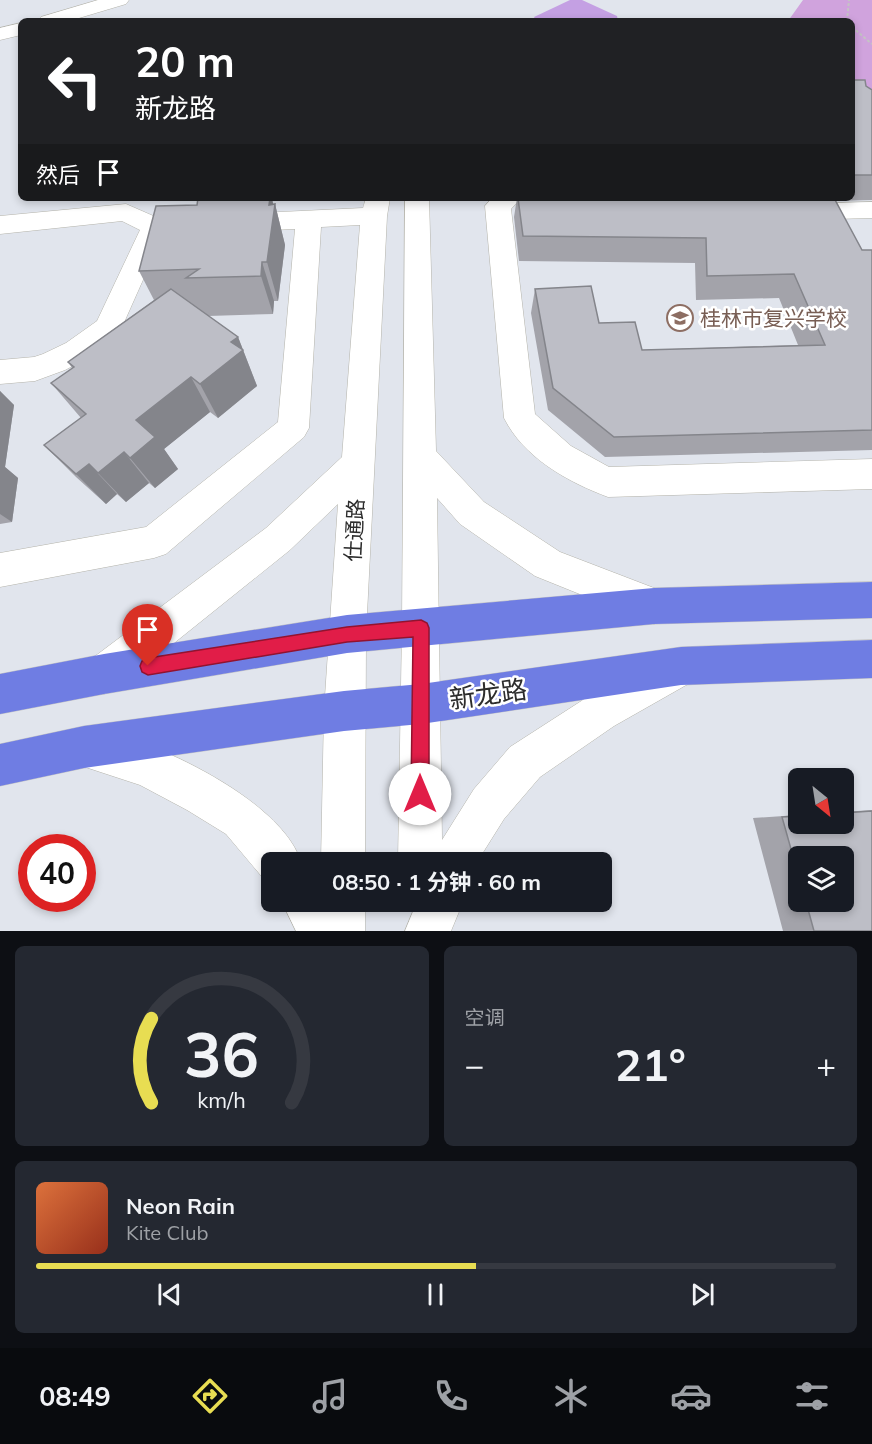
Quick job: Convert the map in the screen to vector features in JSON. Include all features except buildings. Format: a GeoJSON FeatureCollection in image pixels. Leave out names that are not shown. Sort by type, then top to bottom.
{"type":"FeatureCollection","features":[{"type":"Feature","properties":{"kind":"main road"},"geometry":{"type":"LineString","coordinates":[[0,694],[104,674],[347,634],[654,606],[872,600]]}},
{"type":"Feature","properties":{"kind":"main road","name":"新龙路"},"geometry":{"type":"LineString","coordinates":[[0,765],[84,747],[344,711],[421,704],[681,666],[872,659]]}},
{"type":"Feature","properties":{"kind":"street"},"geometry":{"type":"LineString","coordinates":[[61,18],[100,9],[118,0]]}},
{"type":"Feature","properties":{"kind":"street"},"geometry":{"type":"LineString","coordinates":[[0,34],[18,30]]}},
{"type":"Feature","properties":{"kind":"street"},"geometry":{"type":"LineString","coordinates":[[230,201],[236,206],[377,204]]}},
{"type":"Feature","properties":{"kind":"street"},"geometry":{"type":"LineString","coordinates":[[417,201],[421,628],[420,852]]}},
{"type":"Feature","properties":{"kind":"street"},"geometry":{"type":"LineString","coordinates":[[505,201],[498,206],[522,297],[520,418],[527,428],[547,445],[591,475],[616,482],[872,474]]}},
{"type":"Feature","properties":{"kind":"street"},"geometry":{"type":"LineString","coordinates":[[0,225],[126,212],[154,227],[309,220],[377,204]]}},
{"type":"Feature","properties":{"kind":"street","name":"仕通路"},"geometry":{"type":"LineString","coordinates":[[342,852],[347,634],[377,204]]}},
{"type":"Feature","properties":{"kind":"street"},"geometry":{"type":"LineString","coordinates":[[793,212],[872,210]]}},
{"type":"Feature","properties":{"kind":"street"},"geometry":{"type":"LineString","coordinates":[[0,570],[154,542],[293,428],[309,220]]}},
{"type":"Feature","properties":{"kind":"street"},"geometry":{"type":"LineString","coordinates":[[0,372],[35,369],[54,362],[76,351],[108,328],[154,227]]}},
{"type":"Feature","properties":{"kind":"street"},"geometry":{"type":"LineString","coordinates":[[420,457],[472,513],[548,564],[654,606]]}},
{"type":"Feature","properties":{"kind":"street"},"geometry":{"type":"LineString","coordinates":[[104,674],[278,539],[358,463]]}},
{"type":"Feature","properties":{"kind":"street"},"geometry":{"type":"LineString","coordinates":[[460,852],[489,804],[525,762],[600,712],[681,666]]}},
{"type":"Feature","properties":{"kind":"street"},"geometry":{"type":"LineString","coordinates":[[84,747],[148,766],[202,795],[242,819],[270,852]]}},
{"type":"Feature","properties":{"kind":"street"},"geometry":{"type":"LineString","coordinates":[[311,912],[323,931]]}},
{"type":"Feature","properties":{"kind":"street"},"geometry":{"type":"LineString","coordinates":[[342,912],[342,931]]}},
{"type":"Feature","properties":{"kind":"street"},"geometry":{"type":"LineString","coordinates":[[419,931],[420,912]]}},
{"type":"Feature","properties":{"kind":"street"},"geometry":{"type":"LineString","coordinates":[[428,931],[436,912]]}},
{"type":"Feature","properties":{"kind":"path"},"geometry":{"type":"LineString","coordinates":[[847,18],[849,0]]}},
{"type":"Feature","properties":{"kind":"path"},"geometry":{"type":"LineString","coordinates":[[855,30],[872,44]]}},
{"type":"Feature","properties":{"kind":"shaded area"},"geometry":{"type":"Polygon","coordinates":[[[570,0],[582,0],[617,18],[534,18],[570,0]]]}},
{"type":"Feature","properties":{"kind":"shaded area"},"geometry":{"type":"Polygon","coordinates":[[[803,0],[872,0],[872,102],[855,87],[855,18],[790,18],[803,0]]]}},
{"type":"Feature","properties":{"kind":"place","name":"桂林市复兴学校"},"geometry":{"type":"Point","coordinates":[680,318]}},
{"type":"Feature","properties":{"kind":"route"},"geometry":{"type":"LineString","coordinates":[[148,666],[347,634],[421,628],[420,794]]}}]}
